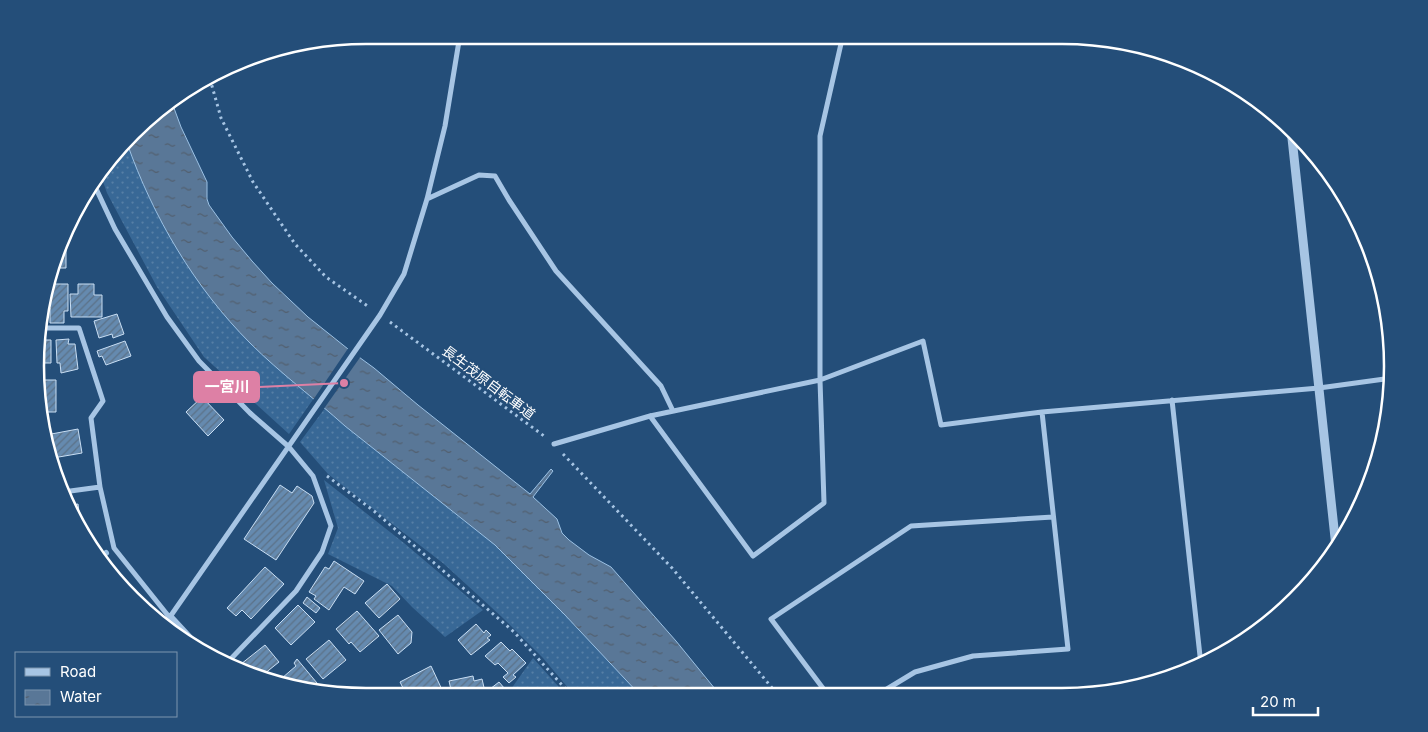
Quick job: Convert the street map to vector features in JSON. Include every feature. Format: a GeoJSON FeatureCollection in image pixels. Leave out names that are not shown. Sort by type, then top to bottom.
{"type":"FeatureCollection","features":[{"type":"Feature","properties":{"kind":"street"},"geometry":{"type":"LineString","coordinates":[[168,620],[379,317],[404,274],[427,199],[446,126],[459,44]]}},
{"type":"Feature","properties":{"kind":"street"},"geometry":{"type":"LineString","coordinates":[[650,416],[753,556],[824,503],[820,380],[820,136],[841,44]]}},
{"type":"Feature","properties":{"kind":"street"},"geometry":{"type":"LineString","coordinates":[[1292,141],[1335,537]]}},
{"type":"Feature","properties":{"kind":"street"},"geometry":{"type":"LineString","coordinates":[[427,199],[479,175],[496,176],[508,200],[556,270],[661,386],[673,411]]}},
{"type":"Feature","properties":{"kind":"street"},"geometry":{"type":"LineString","coordinates":[[97,189],[120,237],[167,317],[199,361],[250,413],[289,447],[313,476],[331,526],[322,552],[296,591],[231,659]]}},
{"type":"Feature","properties":{"kind":"street"},"geometry":{"type":"LineString","coordinates":[[46,328],[79,328],[103,401],[91,418],[100,487],[114,548],[164,617]]}},
{"type":"Feature","properties":{"kind":"street"},"geometry":{"type":"LineString","coordinates":[[554,444],[650,416],[820,380],[923,341],[941,425],[1042,412],[1319,388],[1384,379]]}},
{"type":"Feature","properties":{"kind":"street"},"geometry":{"type":"LineString","coordinates":[[1172,400],[1200,657]]}},
{"type":"Feature","properties":{"kind":"street"},"geometry":{"type":"LineString","coordinates":[[889,688],[915,672],[974,656],[1068,649],[1042,412]]}},
{"type":"Feature","properties":{"kind":"street"},"geometry":{"type":"LineString","coordinates":[[69,491],[100,487]]}},
{"type":"Feature","properties":{"kind":"street"},"geometry":{"type":"LineString","coordinates":[[823,688],[771,619],[911,526],[1054,517]]}},
{"type":"Feature","properties":{"kind":"path","name":"長生茂原自転車道"},"geometry":{"type":"LineString","coordinates":[[211,84],[221,118],[253,182],[295,244],[326,277],[554,444],[672,568],[772,688]]}},
{"type":"Feature","properties":{"kind":"path"},"geometry":{"type":"LineString","coordinates":[[320,470],[374,512],[514,632],[565,688]]}},
{"type":"Feature","properties":{"kind":"shaded area"},"geometry":{"type":"Polygon","coordinates":[[[129,148],[147,192],[191,271],[274,365],[314,398],[289,434],[204,357],[157,287],[107,193],[103,180],[129,148]]]}},
{"type":"Feature","properties":{"kind":"shaded area"},"geometry":{"type":"Polygon","coordinates":[[[325,408],[495,545],[565,615],[633,688],[568,688],[543,658],[503,618],[444,564],[328,474],[300,442],[325,408]]]}},
{"type":"Feature","properties":{"kind":"shaded area"},"geometry":{"type":"Polygon","coordinates":[[[324,480],[404,543],[483,610],[445,637],[392,586],[328,554],[338,528],[324,480]]]}},
{"type":"Feature","properties":{"kind":"shaded area"},"geometry":{"type":"Polygon","coordinates":[[[533,658],[560,688],[512,688],[533,658]]]}},
{"type":"Feature","properties":{"kind":"water"},"geometry":{"type":"Polygon","coordinates":[[[174,107],[207,182],[209,205],[232,237],[272,283],[308,317],[530,494],[551,469],[553,471],[533,497],[557,519],[562,533],[569,540],[589,555],[611,567],[714,688],[633,688],[565,615],[495,545],[345,426],[250,343],[211,299],[194,275],[163,224],[137,171],[129,148],[138,138],[174,107]]]}},
{"type":"Feature","properties":{"kind":"pier"},"geometry":{"type":"Polygon","coordinates":[[[349,347],[361,356],[323,410],[313,400],[349,347]]]}},
{"type":"Feature","properties":{"kind":"building"},"geometry":{"type":"Polygon","coordinates":[[[66,248],[66,268],[59,268],[66,248]]]}},
{"type":"Feature","properties":{"kind":"building"},"geometry":{"type":"Polygon","coordinates":[[[55,284],[68,284],[68,311],[64,311],[64,323],[50,323],[50,308],[55,284]]]}},
{"type":"Feature","properties":{"kind":"building"},"geometry":{"type":"Polygon","coordinates":[[[78,284],[94,284],[94,295],[102,295],[102,317],[71,317],[70,294],[78,294],[78,284]]]}},
{"type":"Feature","properties":{"kind":"building"},"geometry":{"type":"Polygon","coordinates":[[[117,314],[124,334],[113,338],[112,334],[99,338],[94,321],[117,314]]]}},
{"type":"Feature","properties":{"kind":"building"},"geometry":{"type":"Polygon","coordinates":[[[69,339],[68,344],[75,344],[78,369],[61,373],[60,363],[57,363],[56,340],[69,339]]]}},
{"type":"Feature","properties":{"kind":"building"},"geometry":{"type":"Polygon","coordinates":[[[45,340],[51,340],[51,363],[44,363],[45,340]]]}},
{"type":"Feature","properties":{"kind":"building"},"geometry":{"type":"Polygon","coordinates":[[[125,341],[131,356],[106,365],[102,356],[99,357],[97,351],[125,341]]]}},
{"type":"Feature","properties":{"kind":"building"},"geometry":{"type":"Polygon","coordinates":[[[44,380],[56,380],[56,412],[48,412],[44,380]]]}},
{"type":"Feature","properties":{"kind":"building"},"geometry":{"type":"Polygon","coordinates":[[[202,397],[224,420],[208,436],[186,412],[202,397]]]}},
{"type":"Feature","properties":{"kind":"building"},"geometry":{"type":"Polygon","coordinates":[[[78,429],[82,453],[57,457],[51,434],[78,429]]]}},
{"type":"Feature","properties":{"kind":"building"},"geometry":{"type":"Polygon","coordinates":[[[280,485],[292,493],[297,486],[312,496],[314,503],[276,560],[244,539],[280,485]]]}},
{"type":"Feature","properties":{"kind":"building"},"geometry":{"type":"Polygon","coordinates":[[[334,561],[364,581],[355,594],[344,587],[329,610],[314,599],[316,596],[309,592],[325,567],[329,569],[334,561]]]}},
{"type":"Feature","properties":{"kind":"building"},"geometry":{"type":"Polygon","coordinates":[[[265,567],[284,584],[251,619],[242,610],[236,616],[227,608],[265,567]]]}},
{"type":"Feature","properties":{"kind":"building"},"geometry":{"type":"Polygon","coordinates":[[[387,584],[400,599],[379,618],[365,603],[387,584]]]}},
{"type":"Feature","properties":{"kind":"building"},"geometry":{"type":"Polygon","coordinates":[[[307,597],[320,608],[316,613],[303,603],[307,597]]]}},
{"type":"Feature","properties":{"kind":"building"},"geometry":{"type":"Polygon","coordinates":[[[298,605],[315,622],[291,645],[275,628],[298,605]]]}},
{"type":"Feature","properties":{"kind":"building"},"geometry":{"type":"Polygon","coordinates":[[[357,611],[379,636],[360,652],[351,642],[349,644],[336,629],[357,611]]]}},
{"type":"Feature","properties":{"kind":"building"},"geometry":{"type":"Polygon","coordinates":[[[398,615],[412,632],[411,643],[398,654],[379,630],[398,615]]]}},
{"type":"Feature","properties":{"kind":"building"},"geometry":{"type":"Polygon","coordinates":[[[476,624],[484,633],[486,630],[491,635],[487,638],[490,640],[471,655],[458,640],[476,624]]]}},
{"type":"Feature","properties":{"kind":"building"},"geometry":{"type":"Polygon","coordinates":[[[329,640],[346,660],[323,679],[306,659],[329,640]]]}},
{"type":"Feature","properties":{"kind":"building"},"geometry":{"type":"Polygon","coordinates":[[[501,642],[510,651],[512,649],[526,663],[513,675],[516,677],[509,683],[503,677],[508,673],[498,663],[495,665],[485,656],[501,642]]]}},
{"type":"Feature","properties":{"kind":"building"},"geometry":{"type":"Polygon","coordinates":[[[265,645],[279,662],[266,672],[242,663],[265,645]]]}},
{"type":"Feature","properties":{"kind":"building"},"geometry":{"type":"Polygon","coordinates":[[[297,659],[317,683],[283,677],[296,666],[294,663],[297,659]]]}},
{"type":"Feature","properties":{"kind":"building"},"geometry":{"type":"Polygon","coordinates":[[[431,666],[441,688],[403,688],[400,682],[431,666]]]}},
{"type":"Feature","properties":{"kind":"building"},"geometry":{"type":"Polygon","coordinates":[[[473,676],[474,681],[482,679],[484,688],[451,688],[449,681],[473,676]]]}},
{"type":"Feature","properties":{"kind":"building"},"geometry":{"type":"Polygon","coordinates":[[[499,682],[504,688],[491,688],[499,682]]]}},
{"type":"Feature","properties":{"kind":"place","name":"一宮川"},"geometry":{"type":"Point","coordinates":[344,383]}}]}
